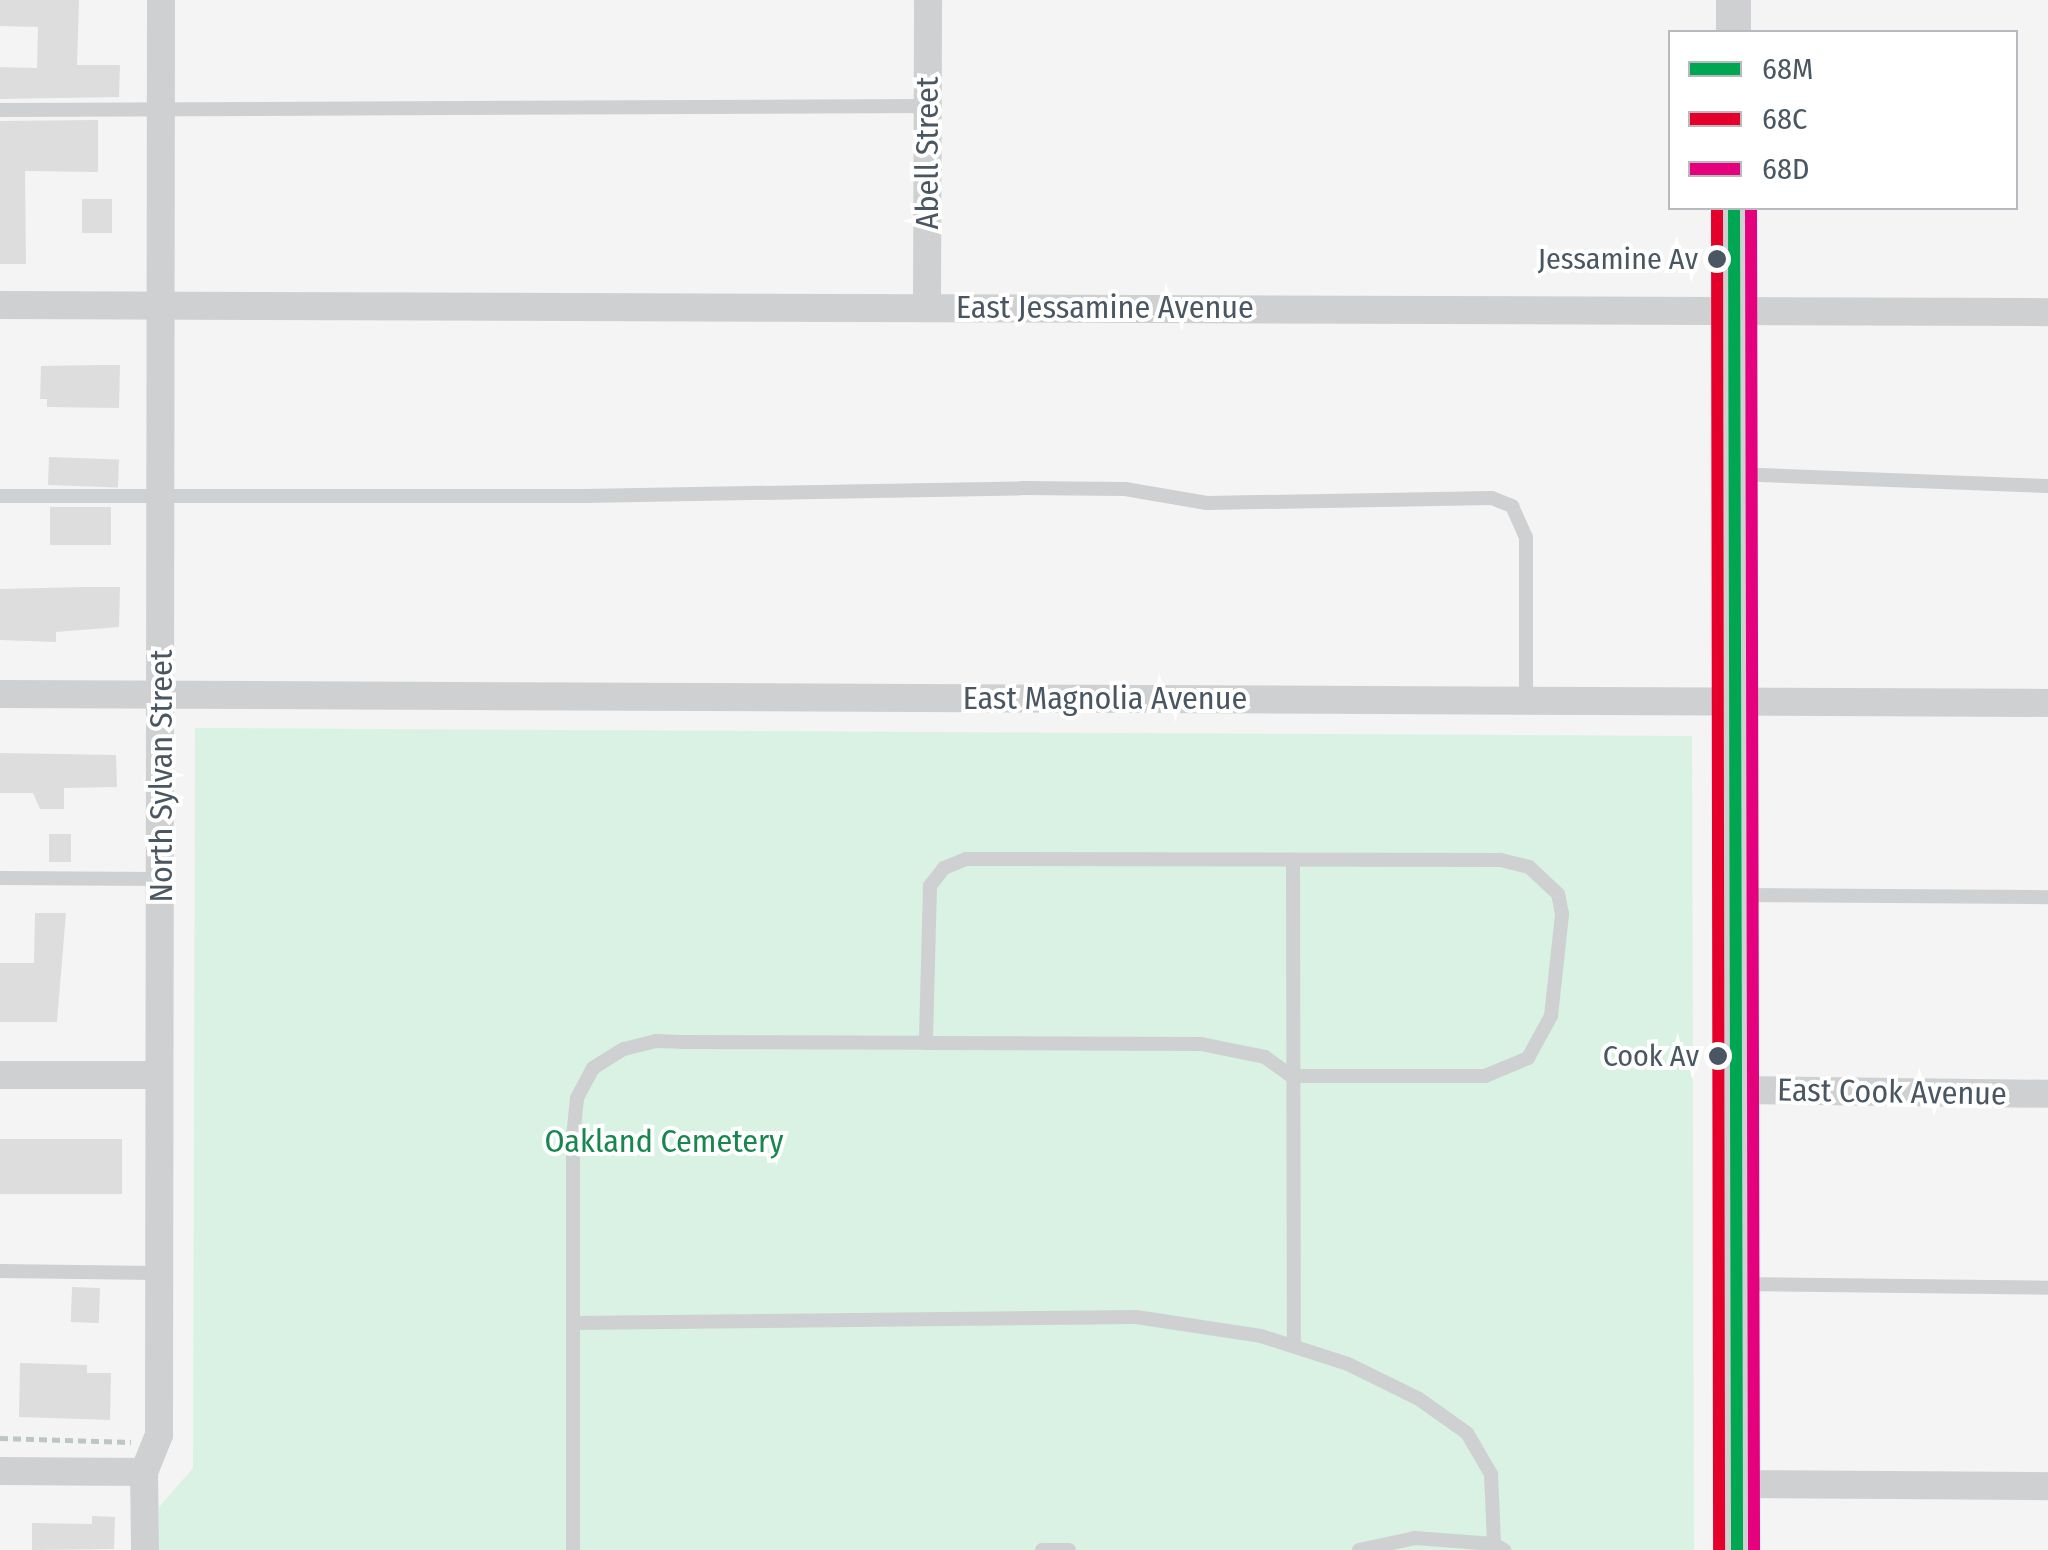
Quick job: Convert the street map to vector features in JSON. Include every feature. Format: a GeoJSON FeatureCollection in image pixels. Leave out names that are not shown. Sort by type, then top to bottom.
{"type":"FeatureCollection","features":[{"type":"Feature","properties":{"kind":"street","name":"North Sylvan Street"},"geometry":{"type":"LineString","coordinates":[[144,1550],[144,1472],[159,1435],[161,0]]}},
{"type":"Feature","properties":{"kind":"street","name":"Abell Street"},"geometry":{"type":"LineString","coordinates":[[927,306],[928,0]]}},
{"type":"Feature","properties":{"kind":"street"},"geometry":{"type":"LineString","coordinates":[[1733,0],[1733,30]]}},
{"type":"Feature","properties":{"kind":"street"},"geometry":{"type":"LineString","coordinates":[[1734,210],[1738,1550]]}},
{"type":"Feature","properties":{"kind":"street","name":"East Jessamine Avenue"},"geometry":{"type":"LineString","coordinates":[[0,305],[2048,312]]}},
{"type":"Feature","properties":{"kind":"street","name":"East Magnolia Avenue"},"geometry":{"type":"LineString","coordinates":[[0,694],[2048,703]]}},
{"type":"Feature","properties":{"kind":"street"},"geometry":{"type":"LineString","coordinates":[[0,1074],[157,1074]]}},
{"type":"Feature","properties":{"kind":"street","name":"East Cook Avenue"},"geometry":{"type":"LineString","coordinates":[[1736,1090],[2048,1094]]}},
{"type":"Feature","properties":{"kind":"street"},"geometry":{"type":"LineString","coordinates":[[0,1471],[144,1472]]}},
{"type":"Feature","properties":{"kind":"street"},"geometry":{"type":"LineString","coordinates":[[1737,1484],[2048,1486]]}},
{"type":"Feature","properties":{"kind":"lane"},"geometry":{"type":"LineString","coordinates":[[0,110],[928,106]]}},
{"type":"Feature","properties":{"kind":"lane"},"geometry":{"type":"LineString","coordinates":[[1734,474],[2048,486]]}},
{"type":"Feature","properties":{"kind":"lane"},"geometry":{"type":"LineString","coordinates":[[0,496],[1022,488],[1126,490],[1206,503],[1492,498],[1512,506],[1526,537],[1526,698]]}},
{"type":"Feature","properties":{"kind":"lane"},"geometry":{"type":"LineString","coordinates":[[573,1550],[573,1138],[577,1098],[593,1068],[624,1049],[656,1041],[926,1043],[1201,1044],[1265,1057],[1291,1076],[1485,1076],[1512,1069],[1528,1058],[1551,1016],[1562,914],[1547,878],[1500,860],[994,856],[944,868],[930,886],[925,910],[926,1043]]}},
{"type":"Feature","properties":{"kind":"lane"},"geometry":{"type":"LineString","coordinates":[[1293,860],[1294,1344]]}},
{"type":"Feature","properties":{"kind":"lane"},"geometry":{"type":"LineString","coordinates":[[0,878],[161,879]]}},
{"type":"Feature","properties":{"kind":"lane"},"geometry":{"type":"LineString","coordinates":[[1736,895],[2048,897]]}},
{"type":"Feature","properties":{"kind":"lane"},"geometry":{"type":"LineString","coordinates":[[0,1271],[157,1273]]}},
{"type":"Feature","properties":{"kind":"lane"},"geometry":{"type":"LineString","coordinates":[[1737,1284],[2048,1288]]}},
{"type":"Feature","properties":{"kind":"lane"},"geometry":{"type":"LineString","coordinates":[[573,1323],[1136,1317],[1294,1344],[1419,1399],[1467,1433],[1491,1474],[1499,1547],[1415,1538],[1359,1550]]}},
{"type":"Feature","properties":{"kind":"lane"},"geometry":{"type":"LineString","coordinates":[[1042,1550],[1069,1550]]}},
{"type":"Feature","properties":{"kind":"path"},"geometry":{"type":"LineString","coordinates":[[0,1438],[128,1439],[133,1446]]}},
{"type":"Feature","properties":{"kind":"green space","name":"Oakland Cemetery"},"geometry":{"type":"Polygon","coordinates":[[[195,728],[1692,736],[1694,1550],[159,1550],[159,1507],[193,1468],[195,728]]]}},
{"type":"Feature","properties":{"kind":"building"},"geometry":{"type":"Polygon","coordinates":[[[0,0],[79,0],[77,65],[120,65],[119,97],[0,99],[0,67],[37,68],[38,27],[0,26],[0,0]]]}},
{"type":"Feature","properties":{"kind":"building"},"geometry":{"type":"Polygon","coordinates":[[[98,120],[98,172],[25,171],[26,264],[0,264],[0,121],[98,120]]]}},
{"type":"Feature","properties":{"kind":"building"},"geometry":{"type":"Polygon","coordinates":[[[82,199],[112,199],[112,233],[82,233],[82,199]]]}},
{"type":"Feature","properties":{"kind":"building"},"geometry":{"type":"Polygon","coordinates":[[[120,365],[119,408],[47,407],[47,399],[40,399],[41,366],[120,365]]]}},
{"type":"Feature","properties":{"kind":"building"},"geometry":{"type":"Polygon","coordinates":[[[49,457],[119,459],[118,487],[48,485],[49,457]]]}},
{"type":"Feature","properties":{"kind":"building"},"geometry":{"type":"Polygon","coordinates":[[[50,507],[111,507],[111,545],[50,545],[50,507]]]}},
{"type":"Feature","properties":{"kind":"building"},"geometry":{"type":"Polygon","coordinates":[[[120,587],[119,627],[56,632],[56,642],[0,640],[0,589],[120,587]]]}},
{"type":"Feature","properties":{"kind":"building"},"geometry":{"type":"Polygon","coordinates":[[[0,753],[116,755],[117,787],[64,788],[64,809],[40,809],[33,793],[0,793],[0,753]]]}},
{"type":"Feature","properties":{"kind":"building"},"geometry":{"type":"Polygon","coordinates":[[[49,834],[71,834],[71,862],[49,862],[49,834]]]}},
{"type":"Feature","properties":{"kind":"building"},"geometry":{"type":"Polygon","coordinates":[[[35,913],[66,913],[57,1022],[0,1022],[0,963],[34,963],[35,913]]]}},
{"type":"Feature","properties":{"kind":"building"},"geometry":{"type":"Polygon","coordinates":[[[0,1139],[122,1139],[122,1194],[0,1194],[0,1139]]]}},
{"type":"Feature","properties":{"kind":"building"},"geometry":{"type":"Polygon","coordinates":[[[72,1287],[100,1288],[99,1323],[71,1322],[72,1287]]]}},
{"type":"Feature","properties":{"kind":"building"},"geometry":{"type":"Polygon","coordinates":[[[20,1363],[87,1365],[87,1373],[111,1373],[110,1420],[19,1417],[20,1363]]]}},
{"type":"Feature","properties":{"kind":"building"},"geometry":{"type":"Polygon","coordinates":[[[92,1516],[115,1517],[114,1549],[32,1550],[32,1523],[92,1524],[92,1516]]]}},
{"type":"Feature","properties":{"kind":"transit line","name":"68C"},"geometry":{"type":"LineString","coordinates":[[1717,210],[1719,1550]]}},
{"type":"Feature","properties":{"kind":"transit line","name":"68M"},"geometry":{"type":"LineString","coordinates":[[1734,210],[1737,1550]]}},
{"type":"Feature","properties":{"kind":"transit line","name":"68D"},"geometry":{"type":"LineString","coordinates":[[1751,210],[1754,1550]]}},
{"type":"Feature","properties":{"kind":"place","name":"Jessamine Av"},"geometry":{"type":"Point","coordinates":[1717,259]}},
{"type":"Feature","properties":{"kind":"place","name":"Cook Av"},"geometry":{"type":"Point","coordinates":[1718,1056]}}]}
